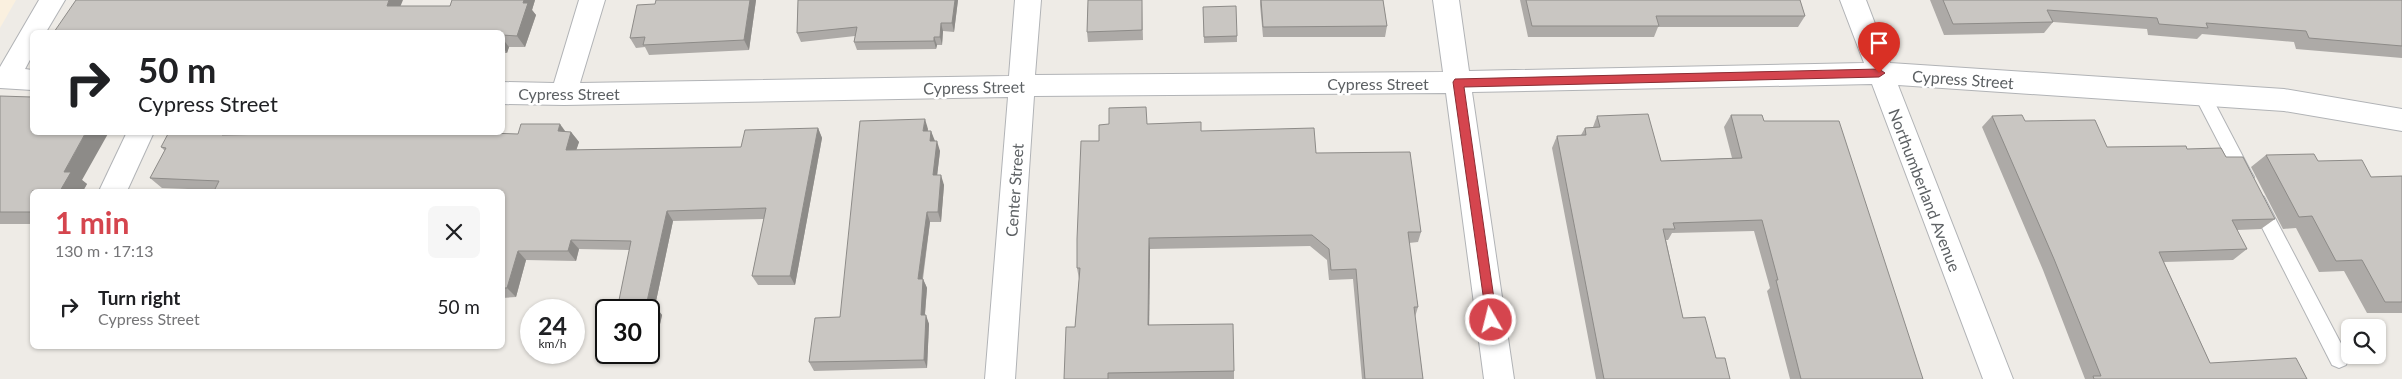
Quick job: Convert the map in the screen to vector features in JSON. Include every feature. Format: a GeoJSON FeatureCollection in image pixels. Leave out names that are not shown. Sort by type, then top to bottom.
{"type":"FeatureCollection","features":[{"type":"Feature","properties":{"kind":"street"},"geometry":{"type":"LineString","coordinates":[[35,30],[52,0]]}},
{"type":"Feature","properties":{"kind":"street"},"geometry":{"type":"LineString","coordinates":[[564,94],[592,0]]}},
{"type":"Feature","properties":{"kind":"street","name":"Center Street"},"geometry":{"type":"LineString","coordinates":[[1000,379],[1028,0]]}},
{"type":"Feature","properties":{"kind":"street"},"geometry":{"type":"LineString","coordinates":[[1446,0],[1499,379]]}},
{"type":"Feature","properties":{"kind":"street","name":"Northumberland Avenue"},"geometry":{"type":"LineString","coordinates":[[1853,0],[1879,73],[1998,379]]}},
{"type":"Feature","properties":{"kind":"street"},"geometry":{"type":"LineString","coordinates":[[30,38],[3,78],[30,80]]}},
{"type":"Feature","properties":{"kind":"street","name":"Cypress Street"},"geometry":{"type":"LineString","coordinates":[[505,93],[564,94],[1022,86],[1458,82],[1879,73],[2284,100],[2402,120]]}},
{"type":"Feature","properties":{"kind":"street"},"geometry":{"type":"LineString","coordinates":[[114,189],[140,135]]}},
{"type":"Feature","properties":{"kind":"lane"},"geometry":{"type":"LineString","coordinates":[[2202,95],[2339,359]]}},
{"type":"Feature","properties":{"kind":"shaded area"},"geometry":{"type":"Polygon","coordinates":[[[0,0],[16,0],[0,28],[0,0]]]}},
{"type":"Feature","properties":{"kind":"building"},"geometry":{"type":"Polygon","coordinates":[[[76,0],[389,0],[387,6],[450,6],[452,0],[524,0],[523,3],[528,3],[517,36],[505,35],[505,30],[55,30],[76,0]]]}},
{"type":"Feature","properties":{"kind":"building"},"geometry":{"type":"Polygon","coordinates":[[[656,0],[750,0],[744,40],[643,45],[645,37],[630,38],[637,5],[655,4],[656,0]]]}},
{"type":"Feature","properties":{"kind":"building"},"geometry":{"type":"Polygon","coordinates":[[[798,0],[955,0],[952,23],[941,23],[940,37],[934,37],[934,41],[854,42],[857,27],[797,33],[798,0]]]}},
{"type":"Feature","properties":{"kind":"building"},"geometry":{"type":"Polygon","coordinates":[[[1088,0],[1142,0],[1142,30],[1087,32],[1088,0]]]}},
{"type":"Feature","properties":{"kind":"building"},"geometry":{"type":"Polygon","coordinates":[[[1261,0],[1383,0],[1387,26],[1263,27],[1261,0]]]}},
{"type":"Feature","properties":{"kind":"building"},"geometry":{"type":"Polygon","coordinates":[[[1526,0],[1800,0],[1805,16],[1656,16],[1659,26],[1532,26],[1526,0]]]}},
{"type":"Feature","properties":{"kind":"building"},"geometry":{"type":"Polygon","coordinates":[[[1943,0],[2402,0],[2402,46],[2309,38],[2306,31],[2206,23],[2208,28],[2159,24],[2157,18],[2047,10],[2053,22],[1953,24],[1943,0]]]}},
{"type":"Feature","properties":{"kind":"building"},"geometry":{"type":"Polygon","coordinates":[[[1236,6],[1237,36],[1204,37],[1203,7],[1236,6]]]}},
{"type":"Feature","properties":{"kind":"building"},"geometry":{"type":"Polygon","coordinates":[[[0,96],[30,97],[30,135],[84,135],[64,172],[71,172],[61,189],[30,189],[30,212],[0,212],[0,96]]]}},
{"type":"Feature","properties":{"kind":"building"},"geometry":{"type":"Polygon","coordinates":[[[1146,107],[1147,124],[1201,122],[1201,131],[1314,128],[1316,153],[1410,152],[1421,232],[1408,232],[1418,307],[1414,307],[1423,379],[1365,379],[1356,269],[1331,270],[1329,249],[1312,235],[1149,238],[1148,325],[1233,324],[1234,371],[1108,373],[1108,379],[1064,379],[1066,327],[1075,327],[1080,268],[1077,268],[1077,239],[1081,141],[1099,141],[1099,125],[1109,124],[1109,108],[1146,107]]]}},
{"type":"Feature","properties":{"kind":"building"},"geometry":{"type":"Polygon","coordinates":[[[1648,114],[1661,161],[1742,158],[1731,115],[1762,115],[1764,121],[1839,121],[1923,379],[1801,379],[1762,220],[1673,223],[1675,229],[1663,229],[1683,318],[1705,317],[1716,358],[1725,358],[1730,379],[1604,379],[1557,136],[1586,135],[1585,128],[1600,127],[1597,116],[1648,114]]]}},
{"type":"Feature","properties":{"kind":"building"},"geometry":{"type":"Polygon","coordinates":[[[2022,115],[2025,121],[2095,120],[2107,147],[2186,146],[2187,149],[2221,148],[2226,157],[2243,157],[2275,219],[2232,220],[2247,249],[2159,252],[2210,363],[2296,358],[2307,379],[2094,379],[2093,376],[2101,376],[2054,259],[1992,116],[2022,115]]]}},
{"type":"Feature","properties":{"kind":"building"},"geometry":{"type":"Polygon","coordinates":[[[925,119],[923,131],[931,131],[930,141],[937,141],[933,175],[941,175],[938,212],[927,212],[918,279],[923,279],[921,315],[926,315],[924,360],[809,362],[815,318],[840,317],[860,121],[925,119]]]}},
{"type":"Feature","properties":{"kind":"building"},"geometry":{"type":"Polygon","coordinates":[[[521,124],[560,124],[558,131],[571,132],[566,150],[741,147],[745,130],[818,128],[790,276],[752,276],[766,208],[667,211],[648,299],[619,299],[631,241],[571,240],[568,251],[518,251],[507,288],[505,288],[505,189],[215,189],[219,181],[150,178],[166,148],[161,147],[167,135],[518,134],[521,124]]]}},
{"type":"Feature","properties":{"kind":"building"},"geometry":{"type":"Polygon","coordinates":[[[2314,154],[2318,161],[2362,160],[2371,177],[2402,176],[2402,302],[2385,302],[2362,260],[2336,261],[2312,216],[2299,217],[2266,155],[2314,154]]]}},
{"type":"Feature","properties":{"kind":"route"},"geometry":{"type":"LineString","coordinates":[[1491,320],[1458,82],[1879,73]]}}]}
